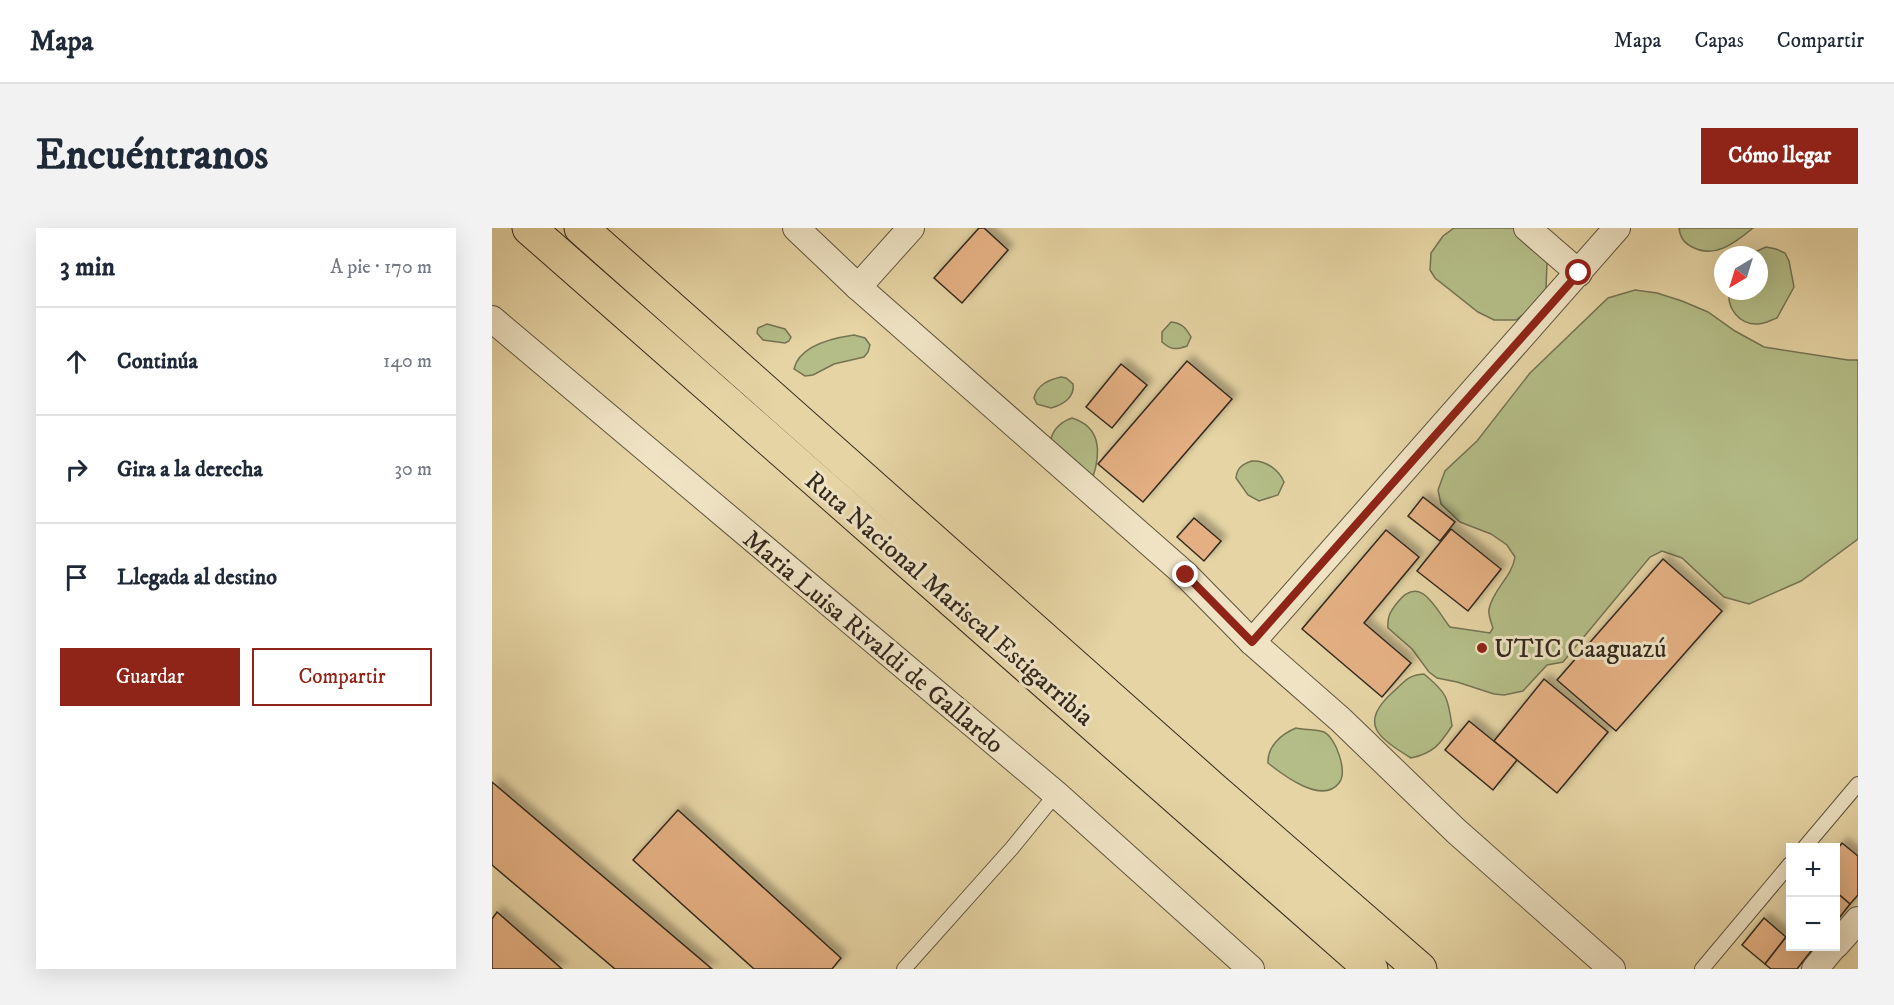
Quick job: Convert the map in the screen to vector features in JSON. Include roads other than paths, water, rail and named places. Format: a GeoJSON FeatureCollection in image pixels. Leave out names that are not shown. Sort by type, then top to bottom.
{"type":"FeatureCollection","features":[{"type":"Feature","properties":{"kind":"highway","name":"Ruta Nacional Mariscal Estigarribia"},"geometry":{"type":"LineString","coordinates":[[529,228],[1371,969]]}},
{"type":"Feature","properties":{"kind":"highway","name":"Ruta Nacional Mariscal Estigarribia"},"geometry":{"type":"LineString","coordinates":[[581,228],[1203,780],[1420,969]]}},
{"type":"Feature","properties":{"kind":"street"},"geometry":{"type":"LineString","coordinates":[[796,228],[858,287],[1186,575],[1252,642],[1341,720],[1456,831],[1612,969]]}},
{"type":"Feature","properties":{"kind":"street"},"geometry":{"type":"LineString","coordinates":[[858,287],[911,228]]}},
{"type":"Feature","properties":{"kind":"street"},"geometry":{"type":"LineString","coordinates":[[1527,228],[1579,273]]}},
{"type":"Feature","properties":{"kind":"street"},"geometry":{"type":"LineString","coordinates":[[1252,642],[1617,228]]}},
{"type":"Feature","properties":{"kind":"street","name":"Maria Luisa Rivaldi de Gallardo"},"geometry":{"type":"LineString","coordinates":[[492,319],[1056,794],[1251,969]]}},
{"type":"Feature","properties":{"kind":"street"},"geometry":{"type":"LineString","coordinates":[[1840,940],[1858,920]]}},
{"type":"Feature","properties":{"kind":"street"},"geometry":{"type":"LineString","coordinates":[[1815,969],[1831,951]]}},
{"type":"Feature","properties":{"kind":"lane"},"geometry":{"type":"LineString","coordinates":[[1808,843],[1858,784]]}},
{"type":"Feature","properties":{"kind":"lane"},"geometry":{"type":"LineString","coordinates":[[904,969],[1012,848],[1056,794]]}},
{"type":"Feature","properties":{"kind":"lane"},"geometry":{"type":"LineString","coordinates":[[1702,969],[1786,870]]}},
{"type":"Feature","properties":{"kind":"place","name":"UTIC Caaguazú"},"geometry":{"type":"Point","coordinates":[1482,648]}}]}
